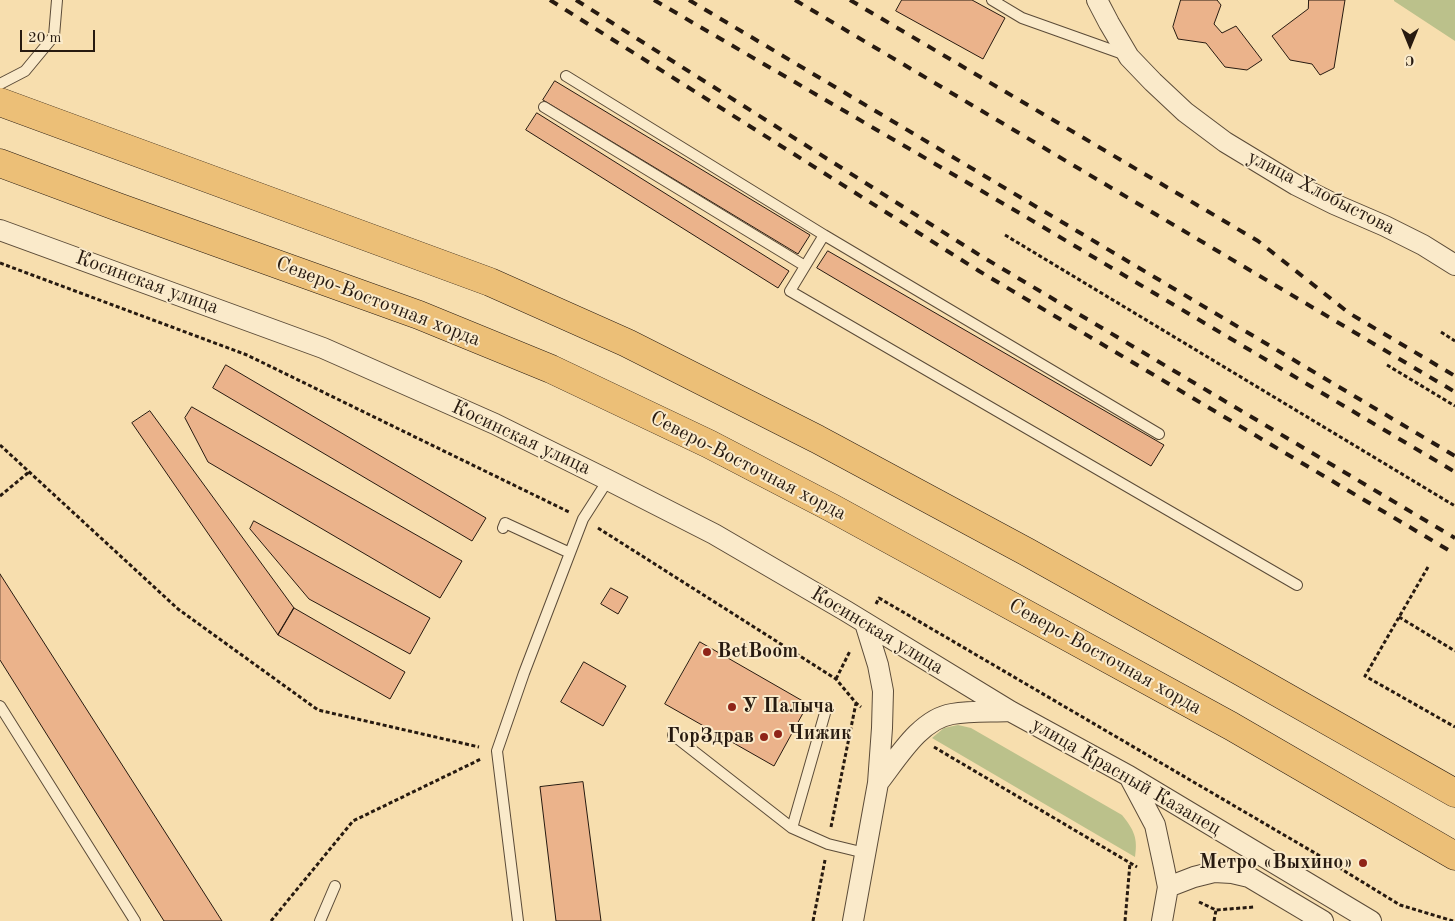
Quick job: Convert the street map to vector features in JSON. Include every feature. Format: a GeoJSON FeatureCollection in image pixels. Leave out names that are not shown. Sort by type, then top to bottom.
{"type":"FeatureCollection","features":[{"type":"Feature","properties":{"kind":"main road"},"geometry":{"type":"LineString","coordinates":[[0,102],[490,282],[627,343],[818,439],[1027,552],[1240,670],[1455,793]]}},
{"type":"Feature","properties":{"kind":"main road","name":"Северо-Восточная хорда"},"geometry":{"type":"LineString","coordinates":[[0,163],[419,314],[551,369],[700,440],[832,508],[1223,721],[1455,856]]}},
{"type":"Feature","properties":{"kind":"street","name":"улица Хлобыстова"},"geometry":{"type":"LineString","coordinates":[[1098,0],[1109,23],[1129,56],[1185,112],[1225,142],[1296,185],[1424,245],[1455,265]]}},
{"type":"Feature","properties":{"kind":"street","name":"Косинская улица"},"geometry":{"type":"LineString","coordinates":[[0,230],[323,348],[495,424],[714,534],[1010,711]]}},
{"type":"Feature","properties":{"kind":"street"},"geometry":{"type":"LineString","coordinates":[[852,921],[878,783],[883,691],[878,665],[864,623]]}},
{"type":"Feature","properties":{"kind":"street"},"geometry":{"type":"LineString","coordinates":[[878,783],[915,736],[933,721],[952,714],[1010,711]]}},
{"type":"Feature","properties":{"kind":"street","name":"улица Красный Казанец"},"geometry":{"type":"LineString","coordinates":[[1010,711],[1129,776],[1371,921]]}},
{"type":"Feature","properties":{"kind":"street"},"geometry":{"type":"LineString","coordinates":[[1129,776],[1155,825],[1168,887],[1162,921]]}},
{"type":"Feature","properties":{"kind":"street"},"geometry":{"type":"LineString","coordinates":[[1168,887],[1214,872],[1232,873],[1249,878],[1323,921]]}},
{"type":"Feature","properties":{"kind":"lane"},"geometry":{"type":"LineString","coordinates":[[0,84],[25,71],[54,36],[57,0]]}},
{"type":"Feature","properties":{"kind":"lane"},"geometry":{"type":"LineString","coordinates":[[992,0],[1022,18],[1129,56]]}},
{"type":"Feature","properties":{"kind":"lane"},"geometry":{"type":"LineString","coordinates":[[566,76],[824,235],[1159,434]]}},
{"type":"Feature","properties":{"kind":"lane"},"geometry":{"type":"LineString","coordinates":[[544,107],[805,266]]}},
{"type":"Feature","properties":{"kind":"lane"},"geometry":{"type":"LineString","coordinates":[[824,235],[790,292],[1297,585]]}},
{"type":"Feature","properties":{"kind":"lane"},"geometry":{"type":"LineString","coordinates":[[518,921],[497,751],[524,673],[583,519],[608,480]]}},
{"type":"Feature","properties":{"kind":"lane"},"geometry":{"type":"LineString","coordinates":[[503,528],[505,523],[570,553]]}},
{"type":"Feature","properties":{"kind":"lane"},"geometry":{"type":"LineString","coordinates":[[0,706],[135,921]]}},
{"type":"Feature","properties":{"kind":"lane"},"geometry":{"type":"LineString","coordinates":[[792,828],[825,713]]}},
{"type":"Feature","properties":{"kind":"lane"},"geometry":{"type":"LineString","coordinates":[[674,735],[792,828],[828,844],[865,853]]}},
{"type":"Feature","properties":{"kind":"lane"},"geometry":{"type":"LineString","coordinates":[[320,921],[335,886]]}},
{"type":"Feature","properties":{"kind":"path"},"geometry":{"type":"LineString","coordinates":[[1004,235],[1455,506]]}},
{"type":"Feature","properties":{"kind":"path"},"geometry":{"type":"LineString","coordinates":[[0,262],[247,355],[583,519],[836,679],[856,703],[864,709]]}},
{"type":"Feature","properties":{"kind":"path"},"geometry":{"type":"LineString","coordinates":[[1441,332],[1455,340]]}},
{"type":"Feature","properties":{"kind":"path"},"geometry":{"type":"LineString","coordinates":[[1387,365],[1455,406]]}},
{"type":"Feature","properties":{"kind":"path"},"geometry":{"type":"LineString","coordinates":[[0,445],[178,609],[318,710],[497,751]]}},
{"type":"Feature","properties":{"kind":"path"},"geometry":{"type":"LineString","coordinates":[[0,496],[29,472]]}},
{"type":"Feature","properties":{"kind":"path"},"geometry":{"type":"LineString","coordinates":[[1428,567],[1365,676],[1455,727]]}},
{"type":"Feature","properties":{"kind":"path"},"geometry":{"type":"LineString","coordinates":[[1399,617],[1455,651]]}},
{"type":"Feature","properties":{"kind":"path"},"geometry":{"type":"LineString","coordinates":[[813,921],[856,703]]}},
{"type":"Feature","properties":{"kind":"path"},"geometry":{"type":"LineString","coordinates":[[929,744],[1137,867]]}},
{"type":"Feature","properties":{"kind":"path"},"geometry":{"type":"LineString","coordinates":[[271,921],[353,821],[497,751]]}},
{"type":"Feature","properties":{"kind":"path"},"geometry":{"type":"LineString","coordinates":[[1124,921],[1130,863]]}},
{"type":"Feature","properties":{"kind":"path"},"geometry":{"type":"LineString","coordinates":[[1199,902],[1216,910],[1255,907]]}},
{"type":"Feature","properties":{"kind":"path"},"geometry":{"type":"LineString","coordinates":[[1214,921],[1216,910]]}},
{"type":"Feature","properties":{"kind":"green space"},"geometry":{"type":"Polygon","coordinates":[[[1455,0],[1455,41],[1394,1],[1455,0]]]}},
{"type":"Feature","properties":{"kind":"green space"},"geometry":{"type":"Polygon","coordinates":[[[958,725],[971,728],[1122,815],[1134,834],[1136,845],[1135,857],[932,738],[944,728],[958,725]]]}},
{"type":"Feature","properties":{"kind":"building"},"geometry":{"type":"Polygon","coordinates":[[[902,0],[972,0],[1005,18],[983,59],[896,11],[902,0]]]}},
{"type":"Feature","properties":{"kind":"building"},"geometry":{"type":"Polygon","coordinates":[[[1181,0],[1217,0],[1221,5],[1214,24],[1222,33],[1236,26],[1262,60],[1247,70],[1225,67],[1206,43],[1178,39],[1173,27],[1181,0]]]}},
{"type":"Feature","properties":{"kind":"building"},"geometry":{"type":"Polygon","coordinates":[[[1309,0],[1345,0],[1334,68],[1320,75],[1312,64],[1290,60],[1272,36],[1308,9],[1309,0]]]}},
{"type":"Feature","properties":{"kind":"building"},"geometry":{"type":"Polygon","coordinates":[[[555,81],[810,235],[798,254],[543,100],[555,81]]]}},
{"type":"Feature","properties":{"kind":"building"},"geometry":{"type":"Polygon","coordinates":[[[537,113],[789,271],[778,288],[526,130],[537,113]]]}},
{"type":"Feature","properties":{"kind":"building"},"geometry":{"type":"Polygon","coordinates":[[[828,251],[1164,445],[1151,466],[817,268],[828,251]]]}},
{"type":"Feature","properties":{"kind":"building"},"geometry":{"type":"Polygon","coordinates":[[[226,365],[486,518],[472,541],[213,388],[226,365]]]}},
{"type":"Feature","properties":{"kind":"building"},"geometry":{"type":"Polygon","coordinates":[[[192,407],[462,561],[440,598],[208,462],[185,418],[192,407]]]}},
{"type":"Feature","properties":{"kind":"building"},"geometry":{"type":"Polygon","coordinates":[[[150,411],[294,608],[278,635],[132,423],[150,411]]]}},
{"type":"Feature","properties":{"kind":"building"},"geometry":{"type":"Polygon","coordinates":[[[254,521],[430,618],[410,654],[309,599],[250,529],[254,521]]]}},
{"type":"Feature","properties":{"kind":"building"},"geometry":{"type":"Polygon","coordinates":[[[0,574],[222,921],[164,921],[0,660],[0,574]]]}},
{"type":"Feature","properties":{"kind":"building"},"geometry":{"type":"Polygon","coordinates":[[[611,588],[628,597],[618,614],[601,604],[611,588]]]}},
{"type":"Feature","properties":{"kind":"building"},"geometry":{"type":"Polygon","coordinates":[[[294,608],[405,672],[390,699],[278,635],[294,608]]]}},
{"type":"Feature","properties":{"kind":"building"},"geometry":{"type":"Polygon","coordinates":[[[700,642],[808,704],[774,766],[665,704],[700,642]]]}},
{"type":"Feature","properties":{"kind":"building"},"geometry":{"type":"Polygon","coordinates":[[[584,662],[626,686],[603,726],[561,702],[584,662]]]}},
{"type":"Feature","properties":{"kind":"building"},"geometry":{"type":"Polygon","coordinates":[[[583,782],[601,921],[556,921],[540,787],[583,782]]]}},
{"type":"Feature","properties":{"kind":"railway"},"geometry":{"type":"LineString","coordinates":[[550,0],[979,271],[1455,554]]}},
{"type":"Feature","properties":{"kind":"railway"},"geometry":{"type":"LineString","coordinates":[[576,0],[981,256],[1455,538]]}},
{"type":"Feature","properties":{"kind":"railway"},"geometry":{"type":"LineString","coordinates":[[654,0],[1016,211],[1455,472]]}},
{"type":"Feature","properties":{"kind":"railway"},"geometry":{"type":"LineString","coordinates":[[689,0],[1455,456]]}},
{"type":"Feature","properties":{"kind":"railway"},"geometry":{"type":"LineString","coordinates":[[795,0],[1455,392]]}},
{"type":"Feature","properties":{"kind":"railway"},"geometry":{"type":"LineString","coordinates":[[850,0],[1258,241],[1349,313],[1455,376]]}},
{"type":"Feature","properties":{"kind":"place","name":"BetBoom"},"geometry":{"type":"Point","coordinates":[707,652]}},
{"type":"Feature","properties":{"kind":"place","name":"У Палыча"},"geometry":{"type":"Point","coordinates":[732,707]}},
{"type":"Feature","properties":{"kind":"place","name":"Чижик"},"geometry":{"type":"Point","coordinates":[778,734]}},
{"type":"Feature","properties":{"kind":"place","name":"ГорЗдрав"},"geometry":{"type":"Point","coordinates":[764,737]}},
{"type":"Feature","properties":{"kind":"place","name":"Метро «Выхино»"},"geometry":{"type":"Point","coordinates":[1363,863]}}]}
